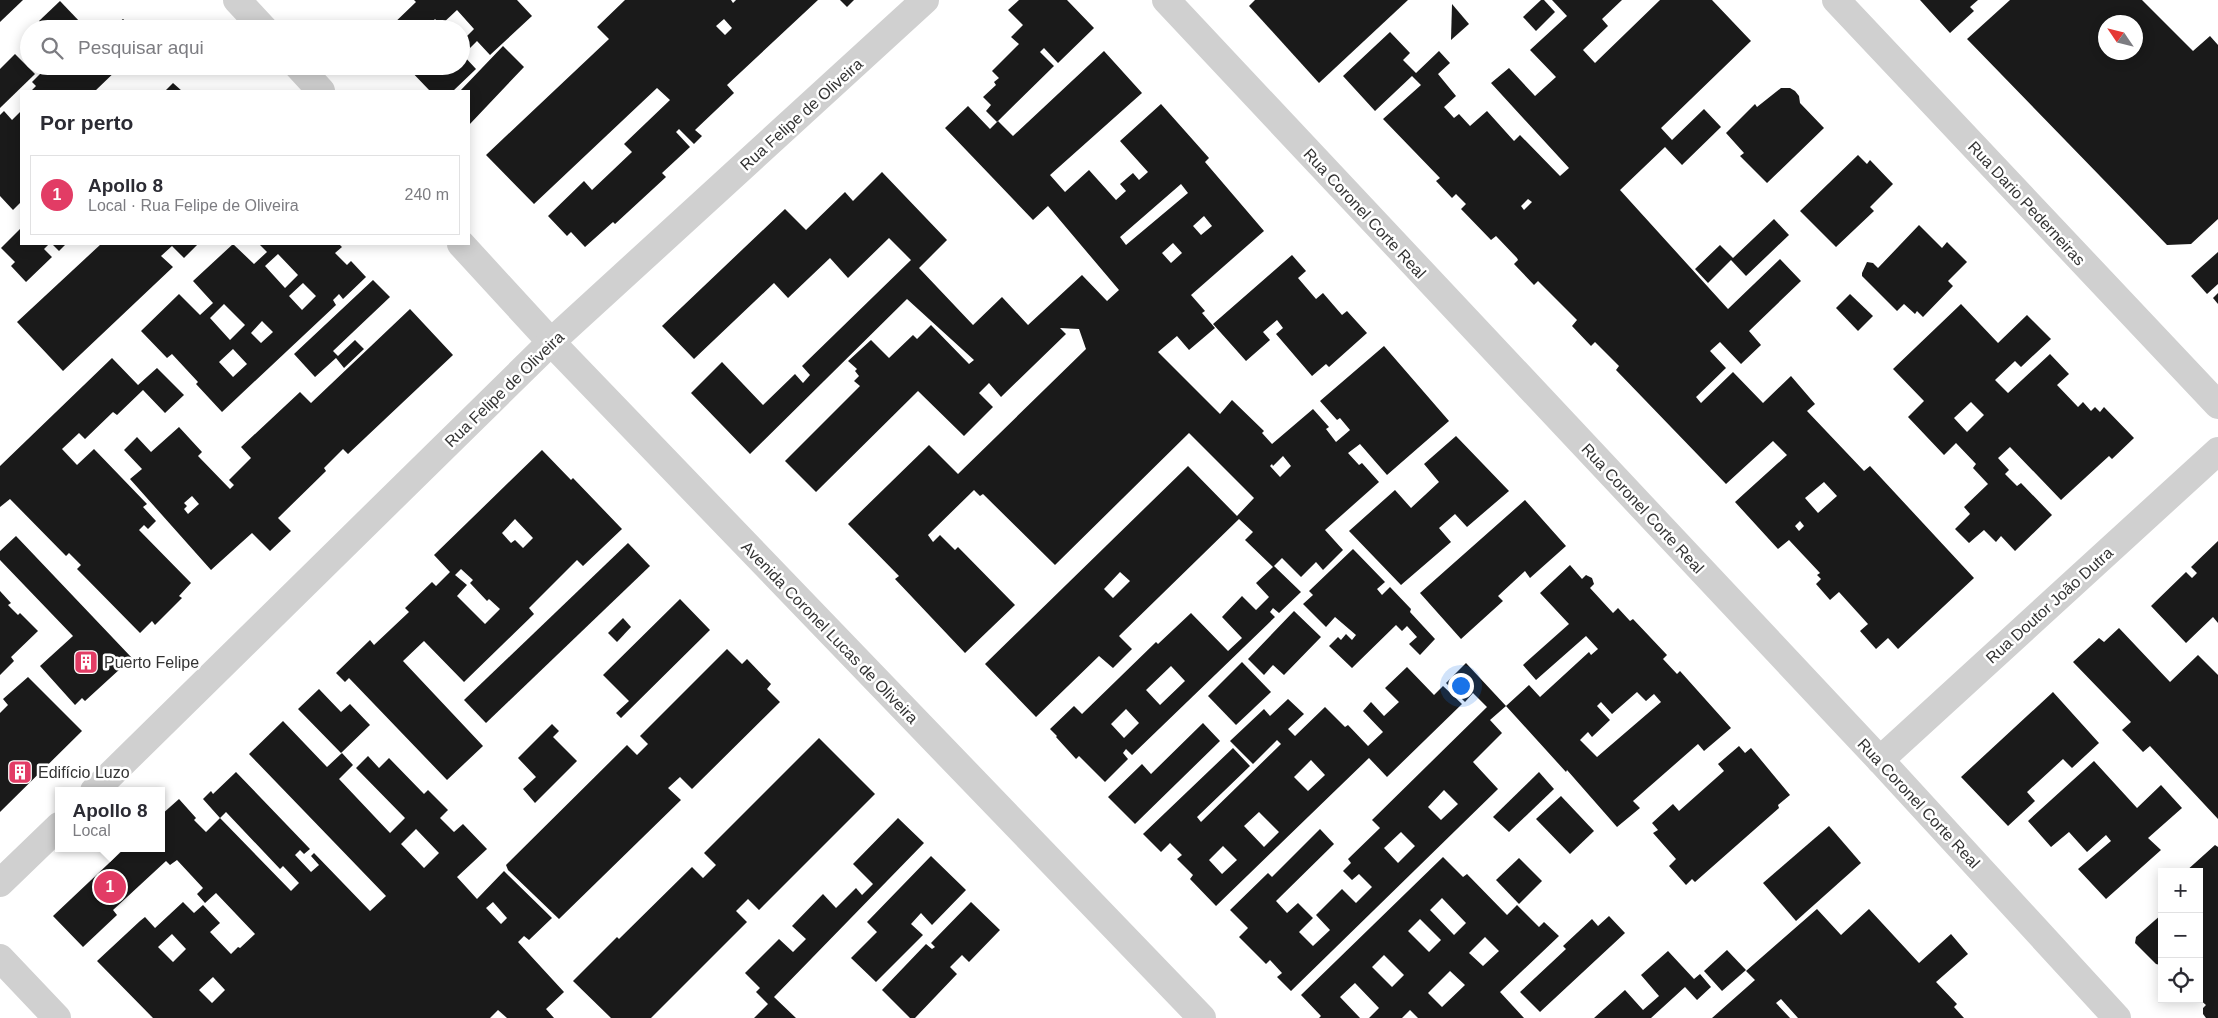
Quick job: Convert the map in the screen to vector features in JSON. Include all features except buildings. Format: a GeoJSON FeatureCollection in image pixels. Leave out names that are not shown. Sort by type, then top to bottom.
{"type":"FeatureCollection","features":[{"type":"Feature","properties":{"kind":"street"},"geometry":{"type":"LineString","coordinates":[[237,0],[256,20]]}},
{"type":"Feature","properties":{"kind":"street","name":"Rua Felipe de Oliveira"},"geometry":{"type":"LineString","coordinates":[[98,787],[551,342],[925,0]]}},
{"type":"Feature","properties":{"kind":"street","name":"Rua Coronel Corte Real"},"geometry":{"type":"LineString","coordinates":[[1166,0],[1880,760],[2117,1018]]}},
{"type":"Feature","properties":{"kind":"street","name":"Rua Dario Pederneiras"},"geometry":{"type":"LineString","coordinates":[[1836,0],[2218,405]]}},
{"type":"Feature","properties":{"kind":"street"},"geometry":{"type":"LineString","coordinates":[[306,75],[320,90]]}},
{"type":"Feature","properties":{"kind":"street","name":"Avenida Coronel Lucas de Oliveira"},"geometry":{"type":"LineString","coordinates":[[462,245],[551,342],[1195,1016]]}},
{"type":"Feature","properties":{"kind":"street","name":"Rua Doutor João Dutra"},"geometry":{"type":"LineString","coordinates":[[1880,760],[2218,451]]}},
{"type":"Feature","properties":{"kind":"street"},"geometry":{"type":"LineString","coordinates":[[0,883],[55,830]]}},
{"type":"Feature","properties":{"kind":"street"},"geometry":{"type":"LineString","coordinates":[[0,958],[57,1018]]}},
{"type":"Feature","properties":{"kind":"place","name":"Puerto Felipe"},"geometry":{"type":"Point","coordinates":[86,662]}},
{"type":"Feature","properties":{"kind":"place","name":"Edifício Luzo"},"geometry":{"type":"Point","coordinates":[20,772]}},
{"type":"Feature","properties":{"kind":"place","name":"Apollo 8"},"geometry":{"type":"Point","coordinates":[110,887]}}]}
